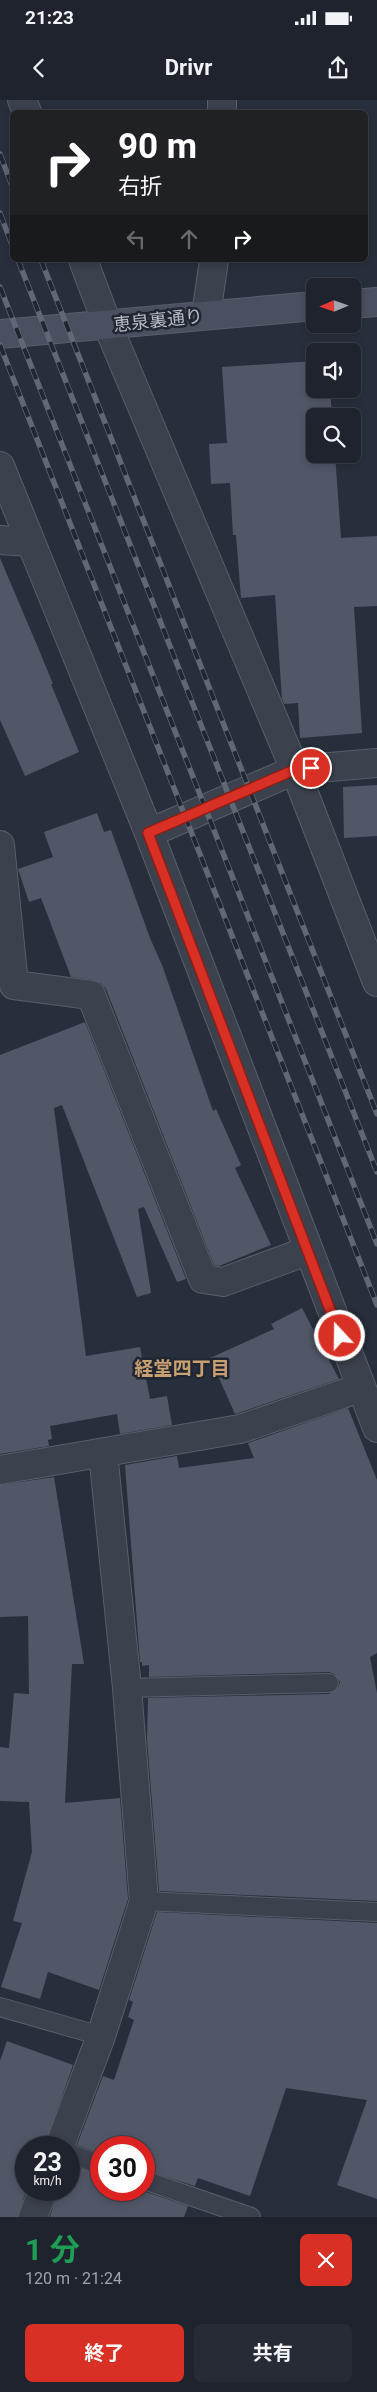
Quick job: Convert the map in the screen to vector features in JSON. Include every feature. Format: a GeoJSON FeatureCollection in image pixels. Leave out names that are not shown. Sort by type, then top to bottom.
{"type":"FeatureCollection","features":[{"type":"Feature","properties":{"kind":"street"},"geometry":{"type":"LineString","coordinates":[[84,262],[108,326],[294,770],[377,982]]}},
{"type":"Feature","properties":{"kind":"street"},"geometry":{"type":"LineString","coordinates":[[206,315],[214,262]]}},
{"type":"Feature","properties":{"kind":"street"},"geometry":{"type":"LineString","coordinates":[[361,303],[377,302]]}},
{"type":"Feature","properties":{"kind":"street","name":"恵泉裏通り"},"geometry":{"type":"LineString","coordinates":[[0,334],[108,326],[306,307]]}},
{"type":"Feature","properties":{"kind":"street"},"geometry":{"type":"LineString","coordinates":[[0,466],[29,542],[148,833],[307,1251],[377,1428]]}},
{"type":"Feature","properties":{"kind":"street"},"geometry":{"type":"LineString","coordinates":[[0,540],[29,542]]}},
{"type":"Feature","properties":{"kind":"street"},"geometry":{"type":"LineString","coordinates":[[148,833],[294,770],[377,763]]}},
{"type":"Feature","properties":{"kind":"street"},"geometry":{"type":"LineString","coordinates":[[0,845],[7,986],[91,995],[203,1279],[224,1282],[307,1251]]}},
{"type":"Feature","properties":{"kind":"street"},"geometry":{"type":"LineString","coordinates":[[1,1468],[103,1453],[240,1429],[360,1388]]}},
{"type":"Feature","properties":{"kind":"street"},"geometry":{"type":"LineString","coordinates":[[64,2136],[101,2036],[144,1901],[127,1688],[103,1453]]}},
{"type":"Feature","properties":{"kind":"street"},"geometry":{"type":"LineString","coordinates":[[33,2217],[39,2201]]}},
{"type":"Feature","properties":{"kind":"lane"},"geometry":{"type":"LineString","coordinates":[[127,1688],[329,1683]]}},
{"type":"Feature","properties":{"kind":"lane"},"geometry":{"type":"LineString","coordinates":[[144,1901],[377,1912]]}},
{"type":"Feature","properties":{"kind":"lane"},"geometry":{"type":"LineString","coordinates":[[0,2007],[101,2036]]}},
{"type":"Feature","properties":{"kind":"lane"},"geometry":{"type":"LineString","coordinates":[[155,2184],[251,2217]]}},
{"type":"Feature","properties":{"kind":"building"},"geometry":{"type":"Polygon","coordinates":[[[306,362],[306,398],[331,398],[331,408],[306,408],[306,463],[336,463],[341,538],[377,536],[377,606],[354,607],[362,733],[300,738],[298,703],[284,704],[282,699],[275,595],[241,598],[236,535],[233,535],[230,483],[211,484],[209,444],[227,443],[222,367],[306,362]]]}},
{"type":"Feature","properties":{"kind":"building"},"geometry":{"type":"Polygon","coordinates":[[[0,558],[53,684],[51,684],[79,752],[25,776],[0,720],[0,558]]]}},
{"type":"Feature","properties":{"kind":"building"},"geometry":{"type":"Polygon","coordinates":[[[377,785],[377,836],[344,838],[343,787],[377,785]]]}},
{"type":"Feature","properties":{"kind":"building"},"geometry":{"type":"Polygon","coordinates":[[[97,813],[104,832],[111,830],[150,938],[162,965],[213,1111],[216,1109],[241,1165],[235,1168],[271,1245],[219,1266],[214,1265],[106,989],[101,983],[93,980],[71,977],[41,898],[29,902],[18,869],[53,857],[44,832],[97,813]]]}},
{"type":"Feature","properties":{"kind":"building"},"geometry":{"type":"Polygon","coordinates":[[[85,1022],[186,1279],[177,1282],[144,1207],[138,1209],[151,1293],[137,1297],[62,1105],[54,1108],[86,1356],[140,1347],[150,1399],[167,1396],[172,1425],[120,1434],[117,1414],[50,1426],[52,1439],[48,1440],[49,1446],[0,1454],[0,1055],[85,1022]]]}},
{"type":"Feature","properties":{"kind":"building"},"geometry":{"type":"Polygon","coordinates":[[[302,1308],[339,1379],[235,1414],[210,1358],[274,1329],[271,1324],[302,1308]]]}},
{"type":"Feature","properties":{"kind":"building"},"geometry":{"type":"Polygon","coordinates":[[[348,1408],[377,1480],[377,1653],[370,1657],[377,1693],[377,1901],[159,1891],[147,1739],[148,1698],[329,1694],[338,1688],[340,1682],[334,1674],[329,1672],[149,1677],[149,1665],[142,1666],[142,1662],[140,1662],[125,1465],[177,1456],[179,1468],[254,1458],[248,1443],[348,1408]]]}},
{"type":"Feature","properties":{"kind":"building"},"geometry":{"type":"Polygon","coordinates":[[[54,1477],[84,1664],[72,1664],[65,1803],[120,1798],[128,1899],[99,1990],[48,1972],[40,1999],[1,1987],[22,1923],[13,1921],[32,1852],[29,1802],[0,1801],[0,1747],[9,1748],[14,1693],[29,1694],[28,1616],[0,1617],[0,1485],[54,1477]]]}},
{"type":"Feature","properties":{"kind":"building"},"geometry":{"type":"Polygon","coordinates":[[[157,1912],[377,1923],[377,2199],[337,2185],[367,2100],[286,2088],[250,2196],[198,2178],[195,2186],[155,2173],[155,2136],[90,2136],[90,2150],[80,2146],[80,2137],[103,2076],[114,2080],[134,2020],[128,2017],[133,2002],[129,2000],[157,1912]]]}},
{"type":"Feature","properties":{"kind":"building"},"geometry":{"type":"Polygon","coordinates":[[[7,2041],[73,2065],[48,2136],[15,2136],[15,2201],[23,2201],[18,2217],[0,2217],[0,2061],[7,2041]]]}},
{"type":"Feature","properties":{"kind":"building"},"geometry":{"type":"Polygon","coordinates":[[[80,2168],[90,2171],[90,2201],[155,2201],[155,2195],[188,2206],[184,2217],[50,2217],[55,2201],[80,2201],[80,2168]]]}},
{"type":"Feature","properties":{"kind":"railway"},"geometry":{"type":"LineString","coordinates":[[0,154],[10,181]]}},
{"type":"Feature","properties":{"kind":"railway"},"geometry":{"type":"LineString","coordinates":[[0,213],[10,240]]}},
{"type":"Feature","properties":{"kind":"railway"},"geometry":{"type":"LineString","coordinates":[[19,262],[377,1172]]}},
{"type":"Feature","properties":{"kind":"railway"},"geometry":{"type":"LineString","coordinates":[[42,262],[377,1114]]}},
{"type":"Feature","properties":{"kind":"railway"},"geometry":{"type":"LineString","coordinates":[[0,287],[377,1244]]}},
{"type":"Feature","properties":{"kind":"railway"},"geometry":{"type":"LineString","coordinates":[[0,345],[377,1305]]}},
{"type":"Feature","properties":{"kind":"district","name":"経堂四丁目"},"geometry":{"type":"Point","coordinates":[182,1368]}},
{"type":"Feature","properties":{"kind":"route"},"geometry":{"type":"LineString","coordinates":[[311,768],[294,770],[148,833],[340,1336]]}}]}
